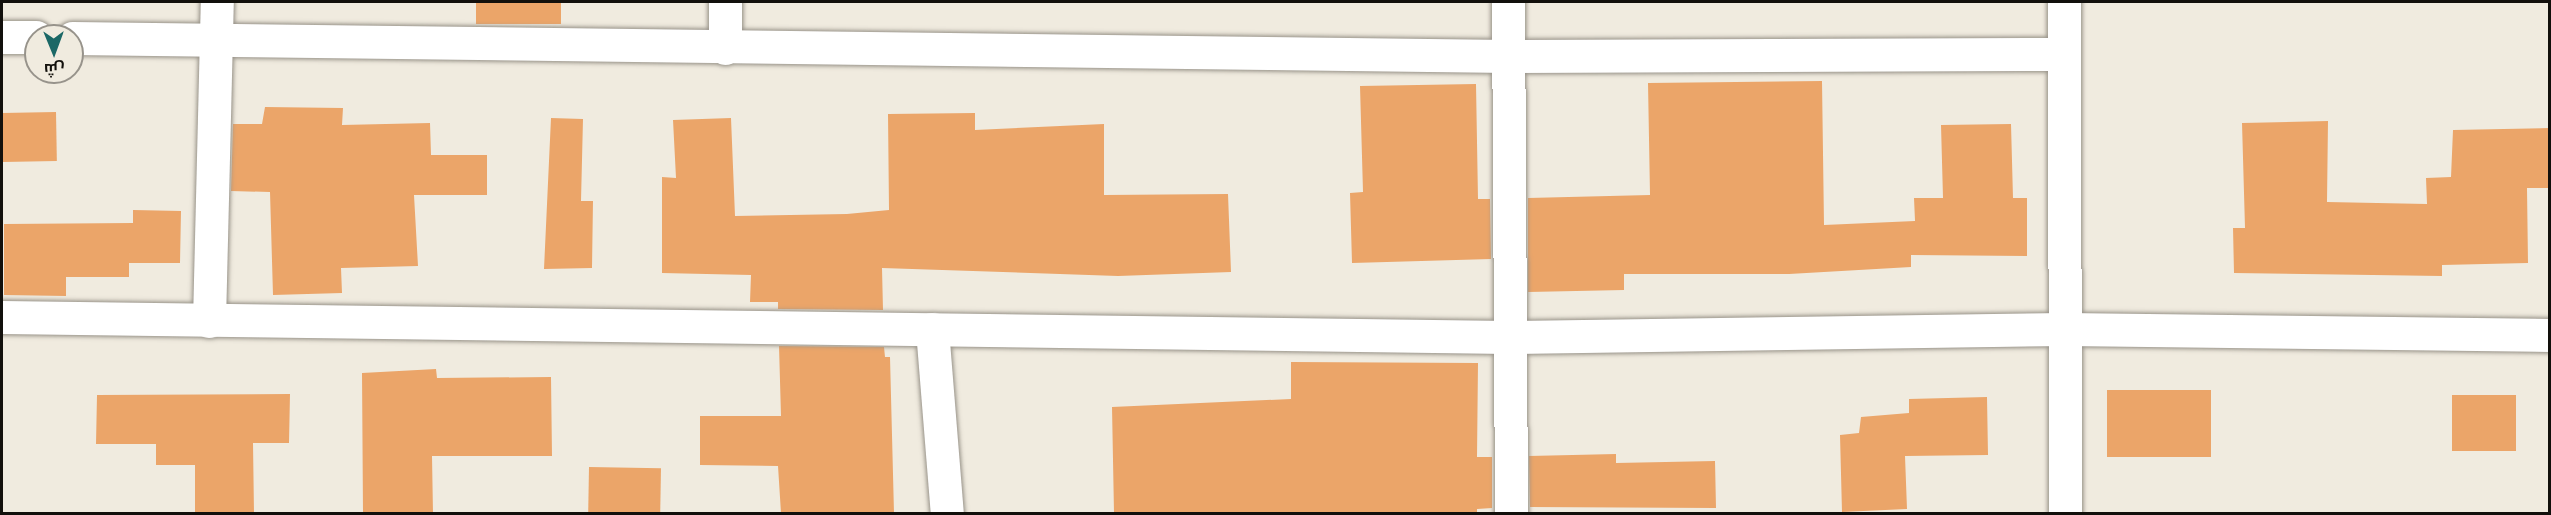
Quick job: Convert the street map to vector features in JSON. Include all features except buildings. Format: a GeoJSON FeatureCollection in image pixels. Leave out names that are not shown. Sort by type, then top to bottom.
{"type":"FeatureCollection","features":[{"type":"Feature","properties":{"kind":"street"},"geometry":{"type":"LineString","coordinates":[[209,321],[214,39],[217,2]]}},
{"type":"Feature","properties":{"kind":"street"},"geometry":{"type":"LineString","coordinates":[[725,2],[725,48]]}},
{"type":"Feature","properties":{"kind":"street"},"geometry":{"type":"LineString","coordinates":[[1508,2],[1508,337],[1511,513]]}},
{"type":"Feature","properties":{"kind":"street"},"geometry":{"type":"LineString","coordinates":[[2064,2],[2065,513]]}},
{"type":"Feature","properties":{"kind":"street"},"geometry":{"type":"LineString","coordinates":[[2,37],[24,37]]}},
{"type":"Feature","properties":{"kind":"street"},"geometry":{"type":"LineString","coordinates":[[84,38],[725,48],[1509,56],[2064,54]]}},
{"type":"Feature","properties":{"kind":"street"},"geometry":{"type":"LineString","coordinates":[[2,317],[1508,337],[2065,329],[2550,336]]}},
{"type":"Feature","properties":{"kind":"street"},"geometry":{"type":"LineString","coordinates":[[932,329],[947,513]]}}]}
